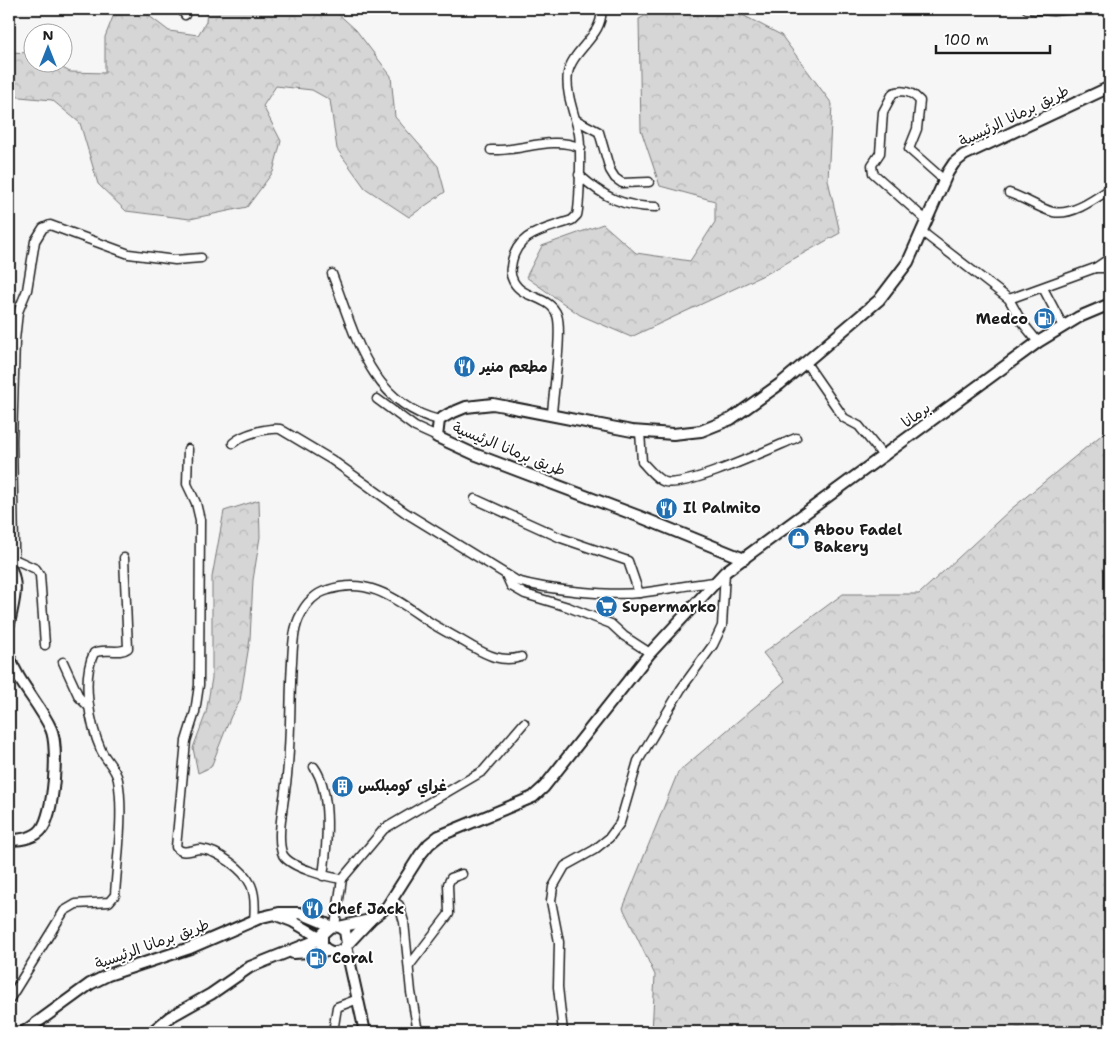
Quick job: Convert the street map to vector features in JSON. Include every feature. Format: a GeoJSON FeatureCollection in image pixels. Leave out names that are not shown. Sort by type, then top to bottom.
{"type":"FeatureCollection","features":[{"type":"Feature","properties":{"kind":"street"},"geometry":{"type":"LineString","coordinates":[[552,414],[559,331],[558,316],[554,307],[522,291],[515,285],[510,273],[512,257],[517,246],[542,230],[575,218],[578,211],[581,148],[569,93],[568,70],[596,29],[601,18],[601,9]]}},
{"type":"Feature","properties":{"kind":"street"},"geometry":{"type":"LineString","coordinates":[[1027,9],[1054,11],[1074,9]]}},
{"type":"Feature","properties":{"kind":"street","name":"طريق برمانا الرئيسية"},"geometry":{"type":"LineString","coordinates":[[744,559],[638,516],[474,454],[437,437],[439,420],[466,407],[493,404],[640,432],[673,434],[701,431],[731,419],[806,363],[880,300],[908,262],[944,180],[954,163],[964,155],[1110,87]]}},
{"type":"Feature","properties":{"kind":"street"},"geometry":{"type":"LineString","coordinates":[[926,220],[873,173],[872,165],[880,153],[884,112],[893,93],[902,90],[914,94],[920,101],[917,129],[909,149],[944,180]]}},
{"type":"Feature","properties":{"kind":"street"},"geometry":{"type":"LineString","coordinates":[[576,120],[599,132],[615,178],[622,183],[649,182]]}},
{"type":"Feature","properties":{"kind":"street"},"geometry":{"type":"LineString","coordinates":[[490,150],[508,151],[554,142],[565,142],[581,148]]}},
{"type":"Feature","properties":{"kind":"street"},"geometry":{"type":"LineString","coordinates":[[579,175],[595,189],[621,204],[656,208]]}},
{"type":"Feature","properties":{"kind":"street"},"geometry":{"type":"LineString","coordinates":[[1009,194],[1060,213],[1087,203],[1110,190],[1110,183]]}},
{"type":"Feature","properties":{"kind":"street"},"geometry":{"type":"LineString","coordinates":[[9,624],[16,594],[11,563],[15,340],[18,312],[27,290],[36,236],[42,228],[50,225],[129,254],[175,260],[201,258]]}},
{"type":"Feature","properties":{"kind":"street"},"geometry":{"type":"LineString","coordinates":[[922,231],[1009,299],[1021,321],[1038,342]]}},
{"type":"Feature","properties":{"kind":"street"},"geometry":{"type":"LineString","coordinates":[[1009,299],[1095,268],[1110,258]]}},
{"type":"Feature","properties":{"kind":"street"},"geometry":{"type":"LineString","coordinates":[[1095,268],[1110,268]]}},
{"type":"Feature","properties":{"kind":"street"},"geometry":{"type":"LineString","coordinates":[[332,274],[368,364],[376,378],[389,393],[411,412],[439,420]]}},
{"type":"Feature","properties":{"kind":"street"},"geometry":{"type":"LineString","coordinates":[[1043,288],[1062,326]]}},
{"type":"Feature","properties":{"kind":"street","name":"برمانا"},"geometry":{"type":"LineString","coordinates":[[744,559],[1038,342],[1079,316],[1110,304]]}},
{"type":"Feature","properties":{"kind":"street"},"geometry":{"type":"LineString","coordinates":[[806,363],[844,418],[859,426],[884,457]]}},
{"type":"Feature","properties":{"kind":"street"},"geometry":{"type":"LineString","coordinates":[[377,400],[415,427],[437,437]]}},
{"type":"Feature","properties":{"kind":"street"},"geometry":{"type":"LineString","coordinates":[[232,443],[239,438],[273,429],[280,429],[332,460],[406,513],[506,575],[532,585],[638,593],[716,582]]}},
{"type":"Feature","properties":{"kind":"street"},"geometry":{"type":"LineString","coordinates":[[640,432],[642,462],[664,482],[677,483],[729,467],[796,438]]}},
{"type":"Feature","properties":{"kind":"street"},"geometry":{"type":"LineString","coordinates":[[188,449],[187,484],[196,503],[200,520],[199,685],[195,712],[186,741],[176,847],[186,852],[201,849],[213,853],[226,860],[239,871],[248,880],[253,891],[254,921]]}},
{"type":"Feature","properties":{"kind":"street"},"geometry":{"type":"LineString","coordinates":[[475,499],[561,538],[628,561],[638,593]]}},
{"type":"Feature","properties":{"kind":"street"},"geometry":{"type":"LineString","coordinates":[[9,1000],[64,911],[76,904],[109,902],[115,895],[120,808],[118,780],[116,771],[101,750],[89,707],[88,694],[90,667],[94,653],[103,650],[124,651],[128,648],[124,558]]}},
{"type":"Feature","properties":{"kind":"street"},"geometry":{"type":"LineString","coordinates":[[285,953],[339,948],[393,901],[420,855],[439,836],[533,798],[544,787],[650,653],[725,572],[744,559]]}},
{"type":"Feature","properties":{"kind":"street"},"geometry":{"type":"LineString","coordinates":[[11,563],[36,569],[40,575],[45,645]]}},
{"type":"Feature","properties":{"kind":"street"},"geometry":{"type":"LineString","coordinates":[[563,1032],[558,987],[559,942],[551,901],[553,887],[565,866],[609,838],[620,822],[638,761],[681,689],[713,645],[722,626],[725,572]]}},
{"type":"Feature","properties":{"kind":"street"},"geometry":{"type":"LineString","coordinates":[[506,575],[511,586],[525,594],[568,607],[611,624],[624,636],[650,653]]}},
{"type":"Feature","properties":{"kind":"street"},"geometry":{"type":"LineString","coordinates":[[342,879],[324,876],[286,858],[283,853],[281,840],[289,753],[294,643],[300,614],[308,602],[317,595],[335,588],[361,585],[375,588],[391,595],[433,624],[486,654],[499,659],[513,660],[521,657]]}},
{"type":"Feature","properties":{"kind":"street"},"geometry":{"type":"LineString","coordinates":[[9,656],[23,686],[44,716],[54,740],[52,792],[44,825],[38,833],[20,840],[9,840]]}},
{"type":"Feature","properties":{"kind":"street"},"geometry":{"type":"LineString","coordinates":[[63,662],[79,697],[89,707]]}},
{"type":"Feature","properties":{"kind":"street"},"geometry":{"type":"LineString","coordinates":[[335,926],[342,879],[384,830],[484,772],[524,723]]}},
{"type":"Feature","properties":{"kind":"street"},"geometry":{"type":"LineString","coordinates":[[314,768],[318,774],[326,809],[324,876]]}},
{"type":"Feature","properties":{"kind":"street"},"geometry":{"type":"LineString","coordinates":[[409,966],[449,914],[448,884],[451,878],[462,874]]}},
{"type":"Feature","properties":{"kind":"street"},"geometry":{"type":"LineString","coordinates":[[393,901],[399,905],[404,922],[418,1032]]}},
{"type":"Feature","properties":{"kind":"street","name":"طريق برمانا الرئيسية"},"geometry":{"type":"LineString","coordinates":[[24,1032],[90,984],[108,975],[190,948],[273,914],[300,913],[335,926]]}},
{"type":"Feature","properties":{"kind":"street"},"geometry":{"type":"LineString","coordinates":[[273,914],[292,921],[320,938],[322,946],[339,948]]}},
{"type":"Feature","properties":{"kind":"street"},"geometry":{"type":"LineString","coordinates":[[152,1032],[170,1017],[210,994],[250,967],[320,938],[324,930],[335,926],[371,920]]}},
{"type":"Feature","properties":{"kind":"street"},"geometry":{"type":"LineString","coordinates":[[335,926],[345,931],[339,948],[352,974],[365,1032]]}},
{"type":"Feature","properties":{"kind":"street"},"geometry":{"type":"LineString","coordinates":[[333,1032],[338,1007],[358,999]]}},
{"type":"Feature","properties":{"kind":"green space"},"geometry":{"type":"Polygon","coordinates":[[[116,9],[140,9],[169,31],[198,35],[206,22],[207,9],[333,9],[356,30],[391,76],[395,117],[438,166],[445,192],[409,217],[365,188],[337,149],[330,100],[312,90],[276,86],[263,106],[281,141],[273,172],[247,207],[190,219],[126,211],[98,184],[80,123],[52,100],[9,96],[9,52],[22,53],[22,72],[105,73],[105,37],[116,9]]]}},
{"type":"Feature","properties":{"kind":"green space"},"geometry":{"type":"Polygon","coordinates":[[[658,9],[731,9],[781,35],[832,104],[828,180],[840,233],[770,272],[631,337],[580,315],[526,277],[542,246],[603,224],[636,253],[690,261],[715,222],[715,201],[660,186],[641,130],[639,19],[658,9]]]}},
{"type":"Feature","properties":{"kind":"green space"},"geometry":{"type":"Polygon","coordinates":[[[1110,428],[1110,1032],[652,1032],[655,975],[623,908],[678,772],[785,681],[763,653],[843,594],[919,594],[1010,510],[1110,428]]]}},
{"type":"Feature","properties":{"kind":"green space"},"geometry":{"type":"Polygon","coordinates":[[[259,500],[260,537],[253,580],[250,639],[240,701],[231,716],[211,767],[198,773],[193,748],[206,713],[212,678],[212,577],[224,511],[259,500]]]}},
{"type":"Feature","properties":{"kind":"place","name":"Medco"},"geometry":{"type":"Point","coordinates":[1044,319]}},
{"type":"Feature","properties":{"kind":"place","name":"مطعم منير"},"geometry":{"type":"Point","coordinates":[464,367]}},
{"type":"Feature","properties":{"kind":"place","name":"Il Palmito"},"geometry":{"type":"Point","coordinates":[667,508]}},
{"type":"Feature","properties":{"kind":"place","name":"Abou Fadel Bakery"},"geometry":{"type":"Point","coordinates":[798,539]}},
{"type":"Feature","properties":{"kind":"place","name":"Supermarko"},"geometry":{"type":"Point","coordinates":[606,607]}},
{"type":"Feature","properties":{"kind":"place","name":"غراي كومبلكس"},"geometry":{"type":"Point","coordinates":[342,786]}},
{"type":"Feature","properties":{"kind":"place","name":"Chef Jack"},"geometry":{"type":"Point","coordinates":[312,909]}},
{"type":"Feature","properties":{"kind":"place","name":"Coral"},"geometry":{"type":"Point","coordinates":[316,958]}}]}
